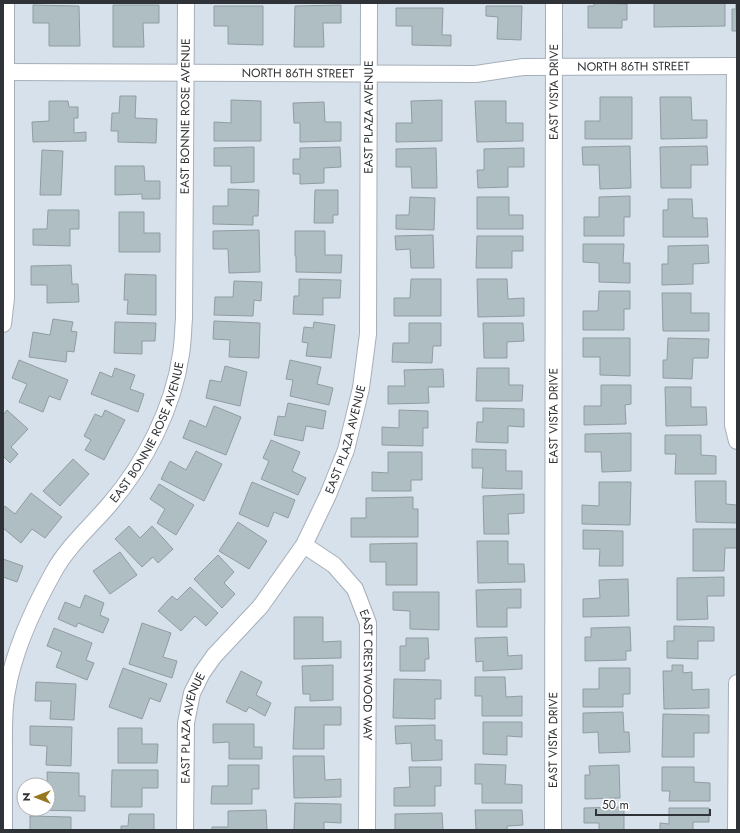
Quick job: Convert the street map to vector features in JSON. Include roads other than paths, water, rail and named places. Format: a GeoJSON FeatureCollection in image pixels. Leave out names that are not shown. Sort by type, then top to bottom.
{"type":"FeatureCollection","features":[{"type":"Feature","properties":{"kind":"street"},"geometry":{"type":"LineString","coordinates":[[3,324],[6,298],[4,72],[6,3]]}},
{"type":"Feature","properties":{"kind":"street","name":"EAST BONNIE ROSE AVENUE"},"geometry":{"type":"LineString","coordinates":[[4,830],[4,720],[7,691],[14,664],[28,623],[54,571],[70,548],[109,506],[129,481],[161,423],[173,389],[181,355],[184,318],[186,3]]}},
{"type":"Feature","properties":{"kind":"street","name":"EAST PLAZA AVENUE"},"geometry":{"type":"LineString","coordinates":[[185,830],[186,723],[192,693],[202,673],[214,656],[260,607],[304,545],[328,495],[346,450],[361,388],[368,334],[369,3]]}},
{"type":"Feature","properties":{"kind":"street","name":"EAST VISTA DRIVE"},"geometry":{"type":"LineString","coordinates":[[552,830],[554,3]]}},
{"type":"Feature","properties":{"kind":"street"},"geometry":{"type":"LineString","coordinates":[[736,66],[733,374],[734,425],[737,441]]}},
{"type":"Feature","properties":{"kind":"street","name":"NORTH 86TH STREET"},"geometry":{"type":"LineString","coordinates":[[4,72],[476,74],[523,67],[736,66]]}},
{"type":"Feature","properties":{"kind":"street","name":"EAST CRESTWOOD WAY"},"geometry":{"type":"LineString","coordinates":[[304,545],[334,565],[355,589],[368,623],[367,830]]}},
{"type":"Feature","properties":{"kind":"street"},"geometry":{"type":"LineString","coordinates":[[736,830],[737,683]]}}]}
